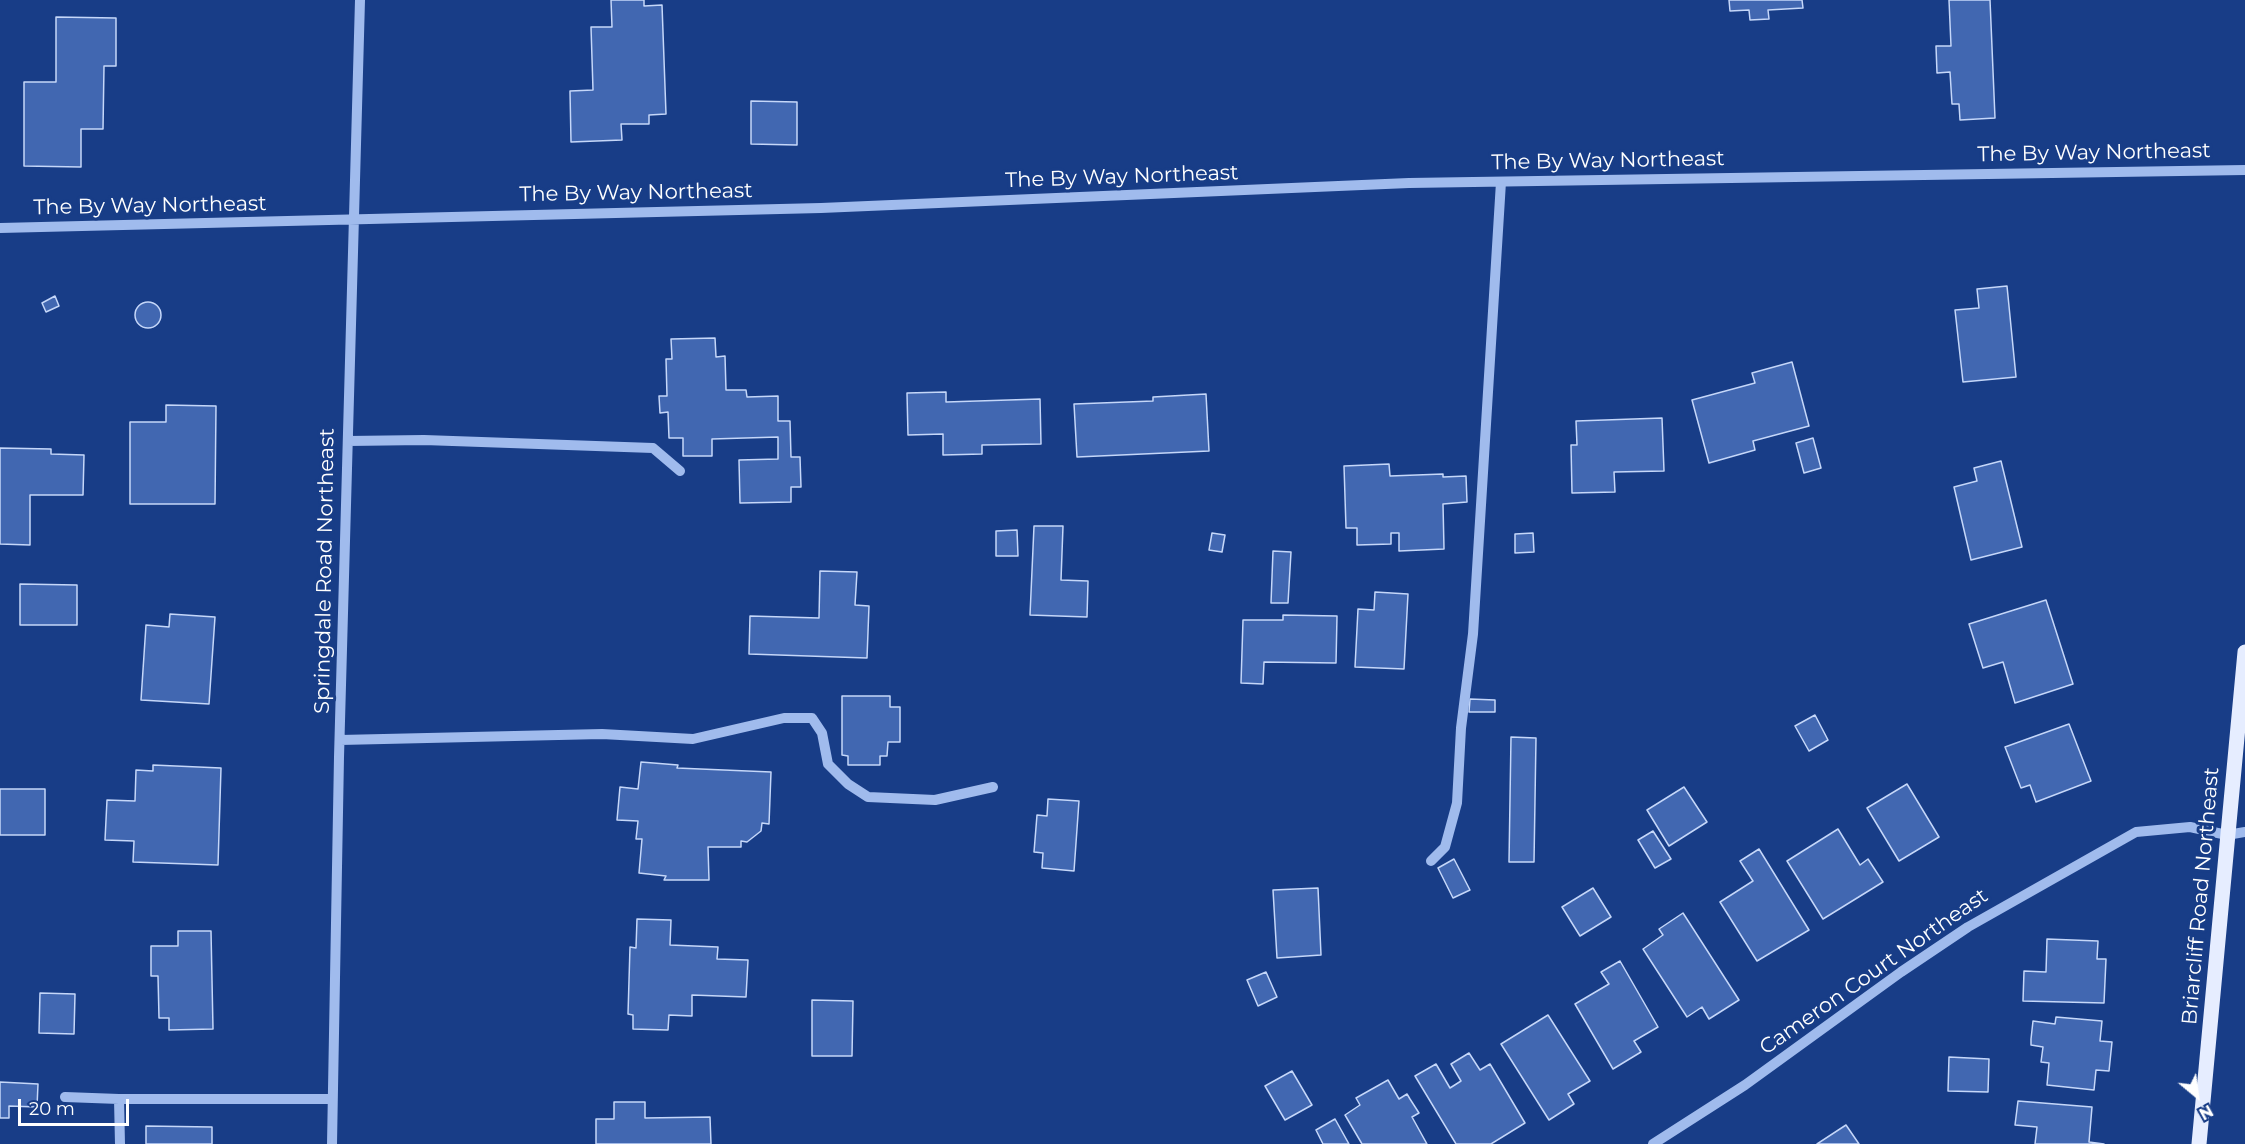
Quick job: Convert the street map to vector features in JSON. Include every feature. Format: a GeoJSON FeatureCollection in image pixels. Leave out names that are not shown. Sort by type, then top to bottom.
{"type":"FeatureCollection","features":[{"type":"Feature","properties":{"kind":"main road","name":"Briarcliff Road Northeast"},"geometry":{"type":"LineString","coordinates":[[2199,1144],[2245,652]]}},
{"type":"Feature","properties":{"kind":"street","name":"Springdale Road Northeast"},"geometry":{"type":"LineString","coordinates":[[332,1144],[340,740],[360,0]]}},
{"type":"Feature","properties":{"kind":"street","name":"The By Way Northeast"},"geometry":{"type":"LineString","coordinates":[[0,228],[354,221],[833,207],[1409,183],[2245,170]]}},
{"type":"Feature","properties":{"kind":"street"},"geometry":{"type":"LineString","coordinates":[[1431,861],[1445,847],[1457,803],[1461,728],[1473,634],[1501,182]]}},
{"type":"Feature","properties":{"kind":"street"},"geometry":{"type":"LineString","coordinates":[[348,441],[424,440],[653,448],[680,471]]}},
{"type":"Feature","properties":{"kind":"street"},"geometry":{"type":"LineString","coordinates":[[340,740],[602,734],[693,739],[784,718],[812,718],[822,733],[828,764],[848,784],[868,797],[934,800],[993,787]]}},
{"type":"Feature","properties":{"kind":"street","name":"Cameron Court Northeast"},"geometry":{"type":"LineString","coordinates":[[1653,1144],[1745,1085],[1901,972],[1968,927],[2136,832],[2190,827],[2227,835]]}},
{"type":"Feature","properties":{"kind":"street"},"geometry":{"type":"LineString","coordinates":[[2227,835],[2245,832]]}},
{"type":"Feature","properties":{"kind":"street"},"geometry":{"type":"LineString","coordinates":[[65,1097],[332,1100]]}},
{"type":"Feature","properties":{"kind":"street"},"geometry":{"type":"LineString","coordinates":[[119,1099],[120,1144]]}},
{"type":"Feature","properties":{"kind":"building"},"geometry":{"type":"Polygon","coordinates":[[[611,0],[644,0],[644,6],[662,5],[666,114],[649,115],[649,124],[621,124],[622,140],[571,142],[570,91],[593,90],[591,27],[612,27],[611,0]]]}},
{"type":"Feature","properties":{"kind":"building"},"geometry":{"type":"Polygon","coordinates":[[[1729,0],[1802,0],[1803,8],[1768,10],[1769,19],[1750,20],[1749,10],[1730,11],[1729,0]]]}},
{"type":"Feature","properties":{"kind":"building"},"geometry":{"type":"Polygon","coordinates":[[[1949,0],[1990,0],[1995,118],[1960,120],[1959,104],[1952,104],[1950,72],[1937,73],[1936,46],[1951,46],[1949,0]]]}},
{"type":"Feature","properties":{"kind":"building"},"geometry":{"type":"Polygon","coordinates":[[[56,17],[116,18],[116,66],[104,66],[103,129],[81,129],[81,167],[24,166],[24,82],[56,82],[56,17]]]}},
{"type":"Feature","properties":{"kind":"building"},"geometry":{"type":"Polygon","coordinates":[[[751,101],[797,102],[797,145],[751,144],[751,101]]]}},
{"type":"Feature","properties":{"kind":"building"},"geometry":{"type":"Polygon","coordinates":[[[2007,286],[2016,377],[1963,382],[1955,310],[1979,308],[1977,289],[2007,286]]]}},
{"type":"Feature","properties":{"kind":"building"},"geometry":{"type":"Polygon","coordinates":[[[55,296],[59,306],[46,312],[42,303],[55,296]]]}},
{"type":"Feature","properties":{"kind":"building"},"geometry":{"type":"Polygon","coordinates":[[[148,302],[157,306],[161,315],[157,324],[148,328],[139,324],[135,315],[139,306],[148,302]]]}},
{"type":"Feature","properties":{"kind":"building"},"geometry":{"type":"Polygon","coordinates":[[[715,338],[716,357],[725,356],[726,390],[746,390],[747,397],[778,396],[778,421],[790,421],[791,457],[800,457],[801,487],[791,487],[791,502],[740,503],[739,460],[778,459],[778,437],[712,439],[712,456],[683,456],[683,438],[669,438],[668,412],[660,413],[659,396],[667,396],[666,359],[672,359],[671,339],[715,338]]]}},
{"type":"Feature","properties":{"kind":"building"},"geometry":{"type":"Polygon","coordinates":[[[1792,362],[1809,426],[1753,441],[1755,450],[1709,463],[1692,400],[1755,383],[1752,373],[1792,362]]]}},
{"type":"Feature","properties":{"kind":"building"},"geometry":{"type":"Polygon","coordinates":[[[946,392],[946,402],[1040,399],[1041,444],[982,445],[982,454],[943,455],[943,434],[908,435],[907,393],[946,392]]]}},
{"type":"Feature","properties":{"kind":"building"},"geometry":{"type":"Polygon","coordinates":[[[1206,394],[1209,451],[1077,457],[1074,404],[1153,401],[1153,397],[1206,394]]]}},
{"type":"Feature","properties":{"kind":"building"},"geometry":{"type":"Polygon","coordinates":[[[166,405],[216,406],[215,504],[130,504],[130,422],[166,422],[166,405]]]}},
{"type":"Feature","properties":{"kind":"building"},"geometry":{"type":"Polygon","coordinates":[[[1662,418],[1664,471],[1614,472],[1615,492],[1572,493],[1571,445],[1577,445],[1576,421],[1662,418]]]}},
{"type":"Feature","properties":{"kind":"building"},"geometry":{"type":"Polygon","coordinates":[[[1813,438],[1821,468],[1804,473],[1796,443],[1813,438]]]}},
{"type":"Feature","properties":{"kind":"building"},"geometry":{"type":"Polygon","coordinates":[[[0,448],[51,449],[51,454],[84,455],[83,495],[30,495],[30,545],[0,544],[0,448]]]}},
{"type":"Feature","properties":{"kind":"building"},"geometry":{"type":"Polygon","coordinates":[[[2001,461],[2022,547],[1971,560],[1954,487],[1977,481],[1974,468],[2001,461]]]}},
{"type":"Feature","properties":{"kind":"building"},"geometry":{"type":"Polygon","coordinates":[[[1389,464],[1390,476],[1443,474],[1443,477],[1466,476],[1467,502],[1443,504],[1444,549],[1399,551],[1399,533],[1391,533],[1391,544],[1357,545],[1357,528],[1346,528],[1344,466],[1389,464]]]}},
{"type":"Feature","properties":{"kind":"building"},"geometry":{"type":"Polygon","coordinates":[[[1034,526],[1063,526],[1061,580],[1088,581],[1087,617],[1030,615],[1034,526]]]}},
{"type":"Feature","properties":{"kind":"building"},"geometry":{"type":"Polygon","coordinates":[[[1017,530],[1018,556],[996,556],[996,531],[1017,530]]]}},
{"type":"Feature","properties":{"kind":"building"},"geometry":{"type":"Polygon","coordinates":[[[1212,533],[1225,535],[1222,552],[1209,550],[1212,533]]]}},
{"type":"Feature","properties":{"kind":"building"},"geometry":{"type":"Polygon","coordinates":[[[1533,533],[1534,552],[1515,553],[1515,534],[1533,533]]]}},
{"type":"Feature","properties":{"kind":"building"},"geometry":{"type":"Polygon","coordinates":[[[1273,551],[1291,552],[1288,603],[1271,603],[1273,551]]]}},
{"type":"Feature","properties":{"kind":"building"},"geometry":{"type":"Polygon","coordinates":[[[820,571],[857,572],[855,605],[869,606],[867,658],[749,654],[750,616],[819,618],[820,571]]]}},
{"type":"Feature","properties":{"kind":"building"},"geometry":{"type":"Polygon","coordinates":[[[20,584],[77,585],[77,625],[20,625],[20,584]]]}},
{"type":"Feature","properties":{"kind":"building"},"geometry":{"type":"Polygon","coordinates":[[[1375,592],[1408,594],[1404,669],[1355,667],[1358,609],[1374,610],[1375,592]]]}},
{"type":"Feature","properties":{"kind":"building"},"geometry":{"type":"Polygon","coordinates":[[[2046,600],[2073,684],[2015,703],[2003,662],[1983,668],[1969,624],[2046,600]]]}},
{"type":"Feature","properties":{"kind":"building"},"geometry":{"type":"Polygon","coordinates":[[[170,614],[215,617],[209,704],[141,700],[146,625],[169,627],[170,614]]]}},
{"type":"Feature","properties":{"kind":"building"},"geometry":{"type":"Polygon","coordinates":[[[1283,615],[1337,616],[1336,663],[1264,662],[1263,684],[1241,683],[1243,620],[1283,620],[1283,615]]]}},
{"type":"Feature","properties":{"kind":"building"},"geometry":{"type":"Polygon","coordinates":[[[842,696],[890,696],[890,707],[900,707],[900,742],[888,742],[887,756],[880,756],[880,765],[848,765],[848,756],[842,755],[842,696]]]}},
{"type":"Feature","properties":{"kind":"building"},"geometry":{"type":"Polygon","coordinates":[[[1470,699],[1495,700],[1495,712],[1469,712],[1470,699]]]}},
{"type":"Feature","properties":{"kind":"building"},"geometry":{"type":"Polygon","coordinates":[[[1815,715],[1828,740],[1809,751],[1795,726],[1815,715]]]}},
{"type":"Feature","properties":{"kind":"building"},"geometry":{"type":"Polygon","coordinates":[[[2069,724],[2091,781],[2036,802],[2030,785],[2021,788],[2005,747],[2069,724]]]}},
{"type":"Feature","properties":{"kind":"building"},"geometry":{"type":"Polygon","coordinates":[[[1511,737],[1536,738],[1534,862],[1509,862],[1511,737]]]}},
{"type":"Feature","properties":{"kind":"building"},"geometry":{"type":"Polygon","coordinates":[[[641,762],[678,765],[677,768],[771,772],[769,824],[762,823],[761,831],[747,842],[741,841],[741,847],[708,847],[709,880],[664,880],[666,876],[639,873],[642,839],[636,839],[638,821],[617,820],[620,787],[638,789],[641,762]]]}},
{"type":"Feature","properties":{"kind":"building"},"geometry":{"type":"Polygon","coordinates":[[[153,765],[221,768],[218,865],[133,862],[134,841],[105,840],[107,800],[135,801],[136,770],[153,771],[153,765]]]}},
{"type":"Feature","properties":{"kind":"building"},"geometry":{"type":"Polygon","coordinates":[[[1907,784],[1939,837],[1899,861],[1867,808],[1907,784]]]}},
{"type":"Feature","properties":{"kind":"building"},"geometry":{"type":"Polygon","coordinates":[[[1684,787],[1707,822],[1669,846],[1647,810],[1684,787]]]}},
{"type":"Feature","properties":{"kind":"building"},"geometry":{"type":"Polygon","coordinates":[[[0,789],[45,789],[45,835],[0,835],[0,789]]]}},
{"type":"Feature","properties":{"kind":"building"},"geometry":{"type":"Polygon","coordinates":[[[1048,799],[1079,801],[1074,871],[1042,868],[1043,853],[1034,852],[1037,815],[1047,816],[1048,799]]]}},
{"type":"Feature","properties":{"kind":"building"},"geometry":{"type":"Polygon","coordinates":[[[1838,829],[1860,865],[1868,859],[1883,882],[1823,919],[1787,861],[1838,829]]]}},
{"type":"Feature","properties":{"kind":"building"},"geometry":{"type":"Polygon","coordinates":[[[1653,831],[1671,859],[1655,868],[1638,840],[1653,831]]]}},
{"type":"Feature","properties":{"kind":"building"},"geometry":{"type":"Polygon","coordinates":[[[1759,849],[1809,930],[1757,961],[1720,902],[1753,881],[1740,861],[1759,849]]]}},
{"type":"Feature","properties":{"kind":"building"},"geometry":{"type":"Polygon","coordinates":[[[1454,859],[1470,890],[1453,898],[1438,868],[1454,859]]]}},
{"type":"Feature","properties":{"kind":"building"},"geometry":{"type":"Polygon","coordinates":[[[1318,888],[1321,955],[1277,958],[1273,890],[1318,888]]]}},
{"type":"Feature","properties":{"kind":"building"},"geometry":{"type":"Polygon","coordinates":[[[1593,888],[1611,917],[1580,936],[1562,907],[1593,888]]]}},
{"type":"Feature","properties":{"kind":"building"},"geometry":{"type":"Polygon","coordinates":[[[1683,913],[1739,1000],[1709,1019],[1702,1007],[1687,1017],[1643,949],[1663,935],[1659,929],[1683,913]]]}},
{"type":"Feature","properties":{"kind":"building"},"geometry":{"type":"Polygon","coordinates":[[[637,919],[671,920],[670,945],[718,947],[717,959],[748,960],[746,997],[692,995],[692,1016],[669,1015],[668,1030],[633,1029],[633,1015],[628,1014],[630,947],[636,948],[637,919]]]}},
{"type":"Feature","properties":{"kind":"building"},"geometry":{"type":"Polygon","coordinates":[[[178,931],[211,931],[213,1029],[169,1030],[169,1018],[159,1018],[158,976],[151,976],[151,946],[178,946],[178,931]]]}},
{"type":"Feature","properties":{"kind":"building"},"geometry":{"type":"Polygon","coordinates":[[[2047,939],[2098,941],[2097,959],[2106,959],[2104,1003],[2023,1001],[2024,971],[2046,972],[2047,939]]]}},
{"type":"Feature","properties":{"kind":"building"},"geometry":{"type":"Polygon","coordinates":[[[1620,961],[1658,1027],[1634,1041],[1641,1052],[1613,1069],[1575,1004],[1609,984],[1601,972],[1620,961]]]}},
{"type":"Feature","properties":{"kind":"building"},"geometry":{"type":"Polygon","coordinates":[[[1266,972],[1277,997],[1258,1006],[1247,980],[1266,972]]]}},
{"type":"Feature","properties":{"kind":"building"},"geometry":{"type":"Polygon","coordinates":[[[40,993],[75,994],[74,1034],[39,1033],[40,993]]]}},
{"type":"Feature","properties":{"kind":"building"},"geometry":{"type":"Polygon","coordinates":[[[812,1000],[853,1001],[852,1056],[812,1056],[812,1000]]]}},
{"type":"Feature","properties":{"kind":"building"},"geometry":{"type":"Polygon","coordinates":[[[1548,1015],[1590,1081],[1568,1094],[1574,1104],[1549,1120],[1501,1044],[1548,1015]]]}},
{"type":"Feature","properties":{"kind":"building"},"geometry":{"type":"Polygon","coordinates":[[[2056,1017],[2102,1021],[2100,1041],[2112,1042],[2109,1071],[2096,1070],[2094,1090],[2047,1085],[2049,1063],[2041,1062],[2043,1047],[2031,1045],[2033,1021],[2055,1024],[2056,1017]]]}},
{"type":"Feature","properties":{"kind":"building"},"geometry":{"type":"Polygon","coordinates":[[[1469,1053],[1480,1070],[1490,1064],[1525,1123],[1491,1144],[1456,1144],[1415,1076],[1436,1064],[1450,1088],[1461,1081],[1451,1064],[1469,1053]]]}},
{"type":"Feature","properties":{"kind":"building"},"geometry":{"type":"Polygon","coordinates":[[[1949,1057],[1989,1059],[1988,1092],[1948,1091],[1949,1057]]]}},
{"type":"Feature","properties":{"kind":"building"},"geometry":{"type":"Polygon","coordinates":[[[1292,1071],[1312,1105],[1285,1120],[1265,1086],[1292,1071]]]}},
{"type":"Feature","properties":{"kind":"building"},"geometry":{"type":"Polygon","coordinates":[[[1388,1080],[1399,1099],[1407,1094],[1419,1113],[1412,1117],[1427,1144],[1362,1144],[1345,1115],[1360,1105],[1356,1098],[1388,1080]]]}},
{"type":"Feature","properties":{"kind":"building"},"geometry":{"type":"Polygon","coordinates":[[[0,1082],[38,1084],[37,1107],[9,1106],[9,1118],[0,1118],[0,1082]]]}},
{"type":"Feature","properties":{"kind":"building"},"geometry":{"type":"Polygon","coordinates":[[[2018,1101],[2092,1107],[2089,1142],[2104,1144],[2035,1144],[2037,1127],[2015,1125],[2018,1101]]]}},
{"type":"Feature","properties":{"kind":"building"},"geometry":{"type":"Polygon","coordinates":[[[614,1102],[645,1102],[645,1118],[710,1117],[711,1144],[596,1144],[596,1119],[614,1119],[614,1102]]]}},
{"type":"Feature","properties":{"kind":"building"},"geometry":{"type":"Polygon","coordinates":[[[1335,1119],[1349,1144],[1323,1144],[1316,1130],[1335,1119]]]}},
{"type":"Feature","properties":{"kind":"building"},"geometry":{"type":"Polygon","coordinates":[[[1846,1125],[1859,1144],[1817,1144],[1846,1125]]]}},
{"type":"Feature","properties":{"kind":"building"},"geometry":{"type":"Polygon","coordinates":[[[146,1126],[212,1127],[212,1144],[146,1144],[146,1126]]]}}]}
